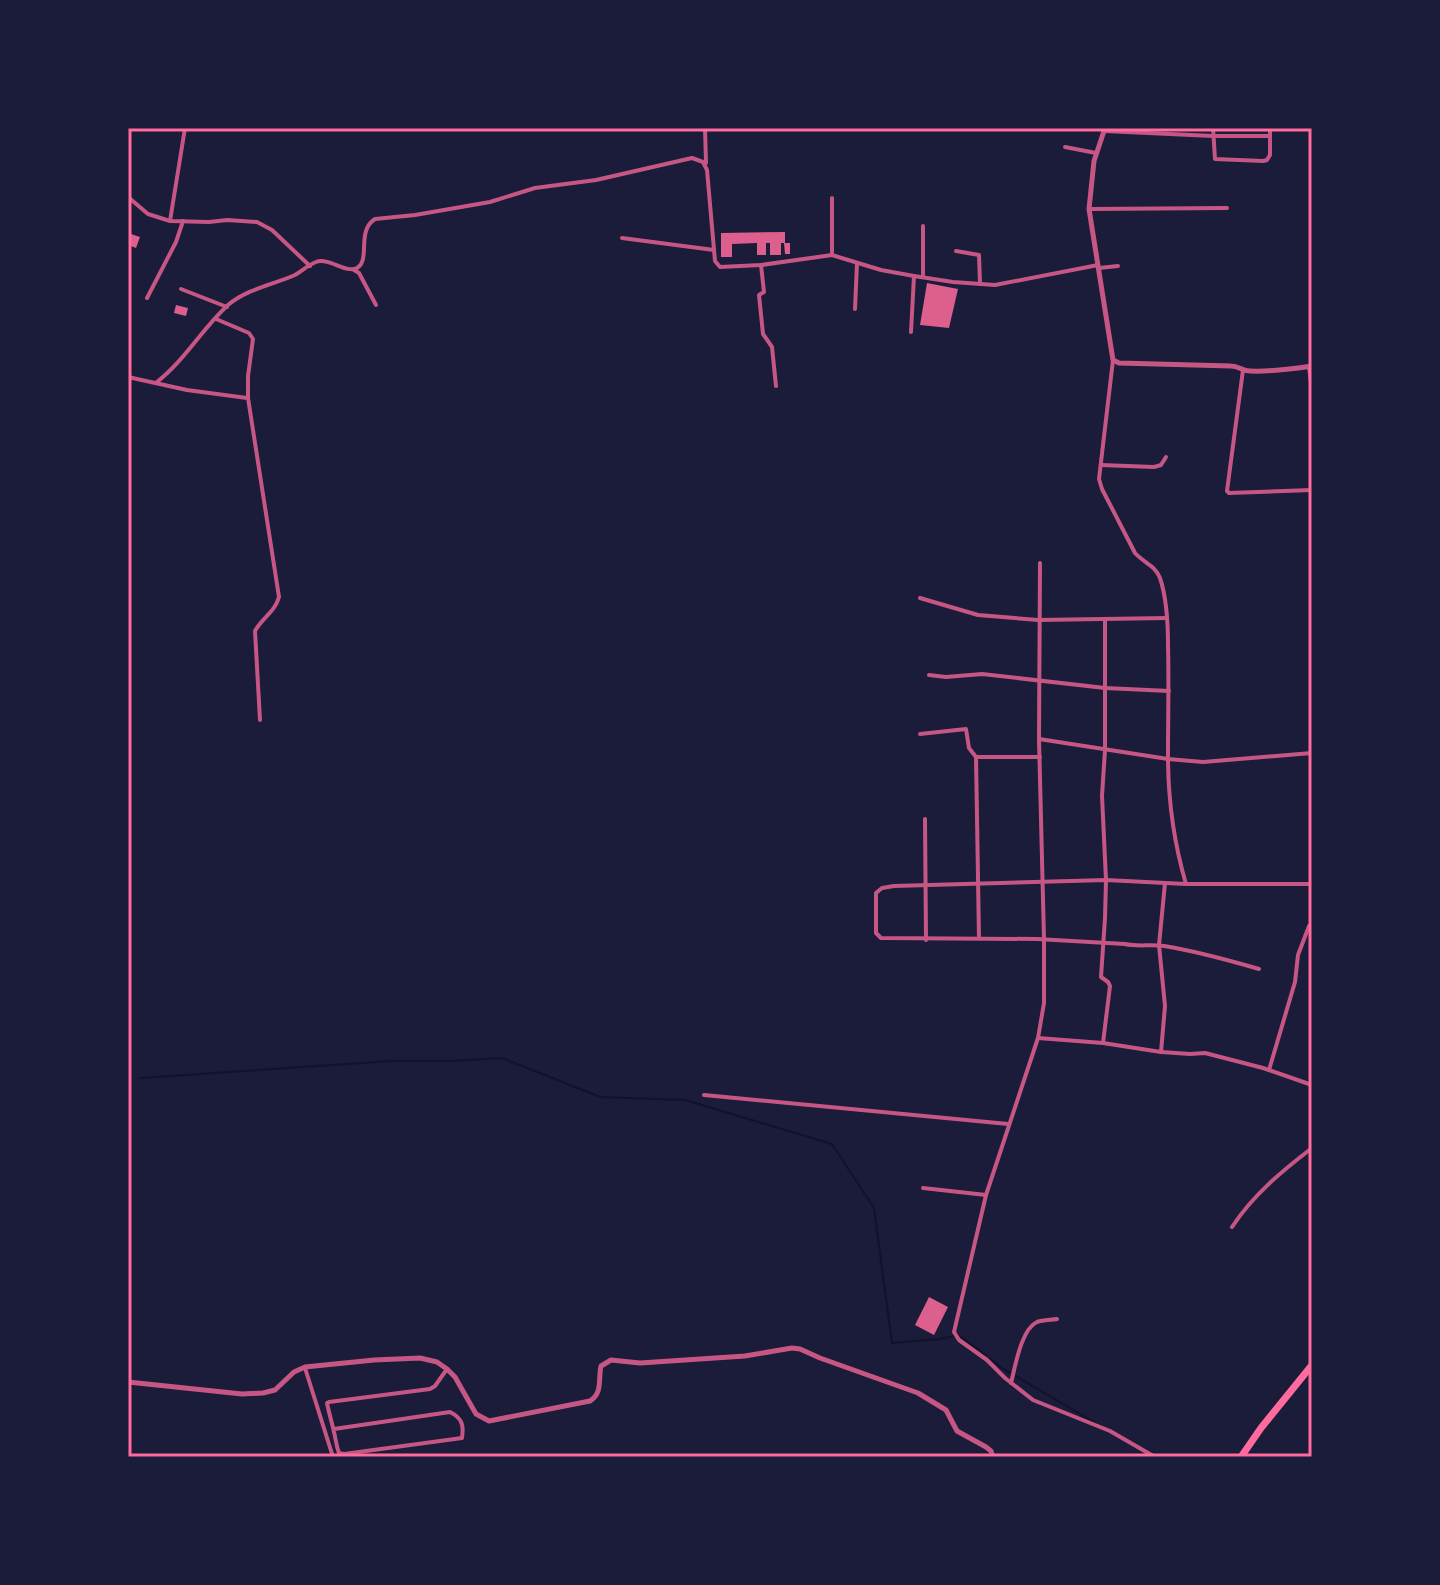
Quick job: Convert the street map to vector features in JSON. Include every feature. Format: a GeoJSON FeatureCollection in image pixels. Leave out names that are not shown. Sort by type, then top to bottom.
{"type":"FeatureCollection","features":[{"type":"Feature","properties":{"kind":"highway"},"geometry":{"type":"LineString","coordinates":[[1241,1457],[1312,1365]]}},
{"type":"Feature","properties":{"kind":"street"},"geometry":{"type":"LineString","coordinates":[[170,221],[185,128]]}},
{"type":"Feature","properties":{"kind":"street"},"geometry":{"type":"LineString","coordinates":[[705,128],[715,261],[720,267],[832,255],[914,276],[1002,284],[1118,266]]}},
{"type":"Feature","properties":{"kind":"street"},"geometry":{"type":"LineString","coordinates":[[1213,128],[1216,160],[1263,161],[1270,155],[1270,128]]}},
{"type":"Feature","properties":{"kind":"street"},"geometry":{"type":"LineString","coordinates":[[1186,884],[1173,822],[1168,759],[1168,618],[1158,575],[1135,553],[1099,479],[1113,360],[1089,209],[1096,153],[1104,130],[1270,136]]}},
{"type":"Feature","properties":{"kind":"street"},"geometry":{"type":"LineString","coordinates":[[1065,147],[1096,153]]}},
{"type":"Feature","properties":{"kind":"street"},"geometry":{"type":"LineString","coordinates":[[352,269],[361,265],[366,228],[375,219],[490,202],[535,188],[596,180],[692,158],[699,159],[706,166]]}},
{"type":"Feature","properties":{"kind":"street"},"geometry":{"type":"LineString","coordinates":[[128,197],[148,214],[170,221],[257,222],[272,230],[313,264]]}},
{"type":"Feature","properties":{"kind":"street"},"geometry":{"type":"LineString","coordinates":[[832,198],[832,255]]}},
{"type":"Feature","properties":{"kind":"street"},"geometry":{"type":"LineString","coordinates":[[1089,209],[1227,208]]}},
{"type":"Feature","properties":{"kind":"street"},"geometry":{"type":"LineString","coordinates":[[147,298],[176,242],[183,221]]}},
{"type":"Feature","properties":{"kind":"street"},"geometry":{"type":"LineString","coordinates":[[923,226],[923,277]]}},
{"type":"Feature","properties":{"kind":"street"},"geometry":{"type":"LineString","coordinates":[[622,238],[714,250]]}},
{"type":"Feature","properties":{"kind":"street"},"geometry":{"type":"LineString","coordinates":[[956,251],[979,255],[980,284]]}},
{"type":"Feature","properties":{"kind":"street"},"geometry":{"type":"LineString","coordinates":[[157,382],[184,357],[227,307],[257,288],[279,282],[313,264],[326,261],[359,273],[376,305]]}},
{"type":"Feature","properties":{"kind":"street"},"geometry":{"type":"LineString","coordinates":[[855,309],[857,263]]}},
{"type":"Feature","properties":{"kind":"street"},"geometry":{"type":"LineString","coordinates":[[761,265],[764,292],[759,295],[763,334],[772,347],[776,386]]}},
{"type":"Feature","properties":{"kind":"street"},"geometry":{"type":"LineString","coordinates":[[911,332],[914,276]]}},
{"type":"Feature","properties":{"kind":"street"},"geometry":{"type":"LineString","coordinates":[[181,289],[227,307]]}},
{"type":"Feature","properties":{"kind":"street"},"geometry":{"type":"LineString","coordinates":[[216,319],[253,336],[248,398],[279,597],[274,609],[255,631],[260,720]]}},
{"type":"Feature","properties":{"kind":"street"},"geometry":{"type":"LineString","coordinates":[[1113,360],[1119,363],[1239,366],[1243,370],[1279,371],[1310,366],[1312,390]]}},
{"type":"Feature","properties":{"kind":"street"},"geometry":{"type":"LineString","coordinates":[[1243,370],[1227,491],[1312,490]]}},
{"type":"Feature","properties":{"kind":"street"},"geometry":{"type":"LineString","coordinates":[[128,377],[187,390],[248,398]]}},
{"type":"Feature","properties":{"kind":"street"},"geometry":{"type":"LineString","coordinates":[[1101,465],[1154,467],[1161,465],[1166,457]]}},
{"type":"Feature","properties":{"kind":"street"},"geometry":{"type":"LineString","coordinates":[[1040,563],[1039,739],[1044,1003],[1038,1038],[986,1195],[955,1335],[1033,1400],[1110,1431],[1155,1457]]}},
{"type":"Feature","properties":{"kind":"street"},"geometry":{"type":"LineString","coordinates":[[920,598],[978,615],[1038,620],[1168,618]]}},
{"type":"Feature","properties":{"kind":"street"},"geometry":{"type":"LineString","coordinates":[[1103,1043],[1110,986],[1101,977],[1106,880],[1102,796],[1105,620]]}},
{"type":"Feature","properties":{"kind":"street"},"geometry":{"type":"LineString","coordinates":[[929,675],[982,674],[1105,688],[1170,691]]}},
{"type":"Feature","properties":{"kind":"street"},"geometry":{"type":"LineString","coordinates":[[920,734],[966,729],[969,748],[976,757],[979,939]]}},
{"type":"Feature","properties":{"kind":"street"},"geometry":{"type":"LineString","coordinates":[[1039,739],[1203,762],[1312,753]]}},
{"type":"Feature","properties":{"kind":"street"},"geometry":{"type":"LineString","coordinates":[[976,757],[1040,757]]}},
{"type":"Feature","properties":{"kind":"street"},"geometry":{"type":"LineString","coordinates":[[925,819],[926,940]]}},
{"type":"Feature","properties":{"kind":"street"},"geometry":{"type":"LineString","coordinates":[[1259,969],[1159,945],[1137,947],[1044,939],[881,938],[876,931],[876,893],[882,888],[894,886],[978,882],[1106,880],[1186,884],[1312,884]]}},
{"type":"Feature","properties":{"kind":"street"},"geometry":{"type":"LineString","coordinates":[[1161,1052],[1165,1006],[1159,945],[1165,882]]}},
{"type":"Feature","properties":{"kind":"street"},"geometry":{"type":"LineString","coordinates":[[1269,1070],[1295,982],[1298,955],[1309,926]]}},
{"type":"Feature","properties":{"kind":"street"},"geometry":{"type":"LineString","coordinates":[[1038,1038],[1161,1052],[1205,1053],[1312,1085]]}},
{"type":"Feature","properties":{"kind":"street"},"geometry":{"type":"LineString","coordinates":[[704,1095],[1008,1124]]}},
{"type":"Feature","properties":{"kind":"street"},"geometry":{"type":"LineString","coordinates":[[1232,1227],[1269,1182],[1312,1148]]}},
{"type":"Feature","properties":{"kind":"street"},"geometry":{"type":"LineString","coordinates":[[923,1188],[986,1195]]}},
{"type":"Feature","properties":{"kind":"street"},"geometry":{"type":"LineString","coordinates":[[1012,1380],[1029,1329],[1039,1321],[1057,1319]]}},
{"type":"Feature","properties":{"kind":"street"},"geometry":{"type":"LineString","coordinates":[[128,1382],[242,1394],[263,1393],[275,1390],[294,1372],[305,1367],[420,1358],[437,1362],[447,1369],[476,1414],[489,1421],[590,1401],[597,1397],[601,1366],[611,1360],[640,1363],[800,1349],[918,1393],[946,1410],[957,1431],[986,1447],[993,1457]]}},
{"type":"Feature","properties":{"kind":"street"},"geometry":{"type":"LineString","coordinates":[[305,1367],[333,1457]]}},
{"type":"Feature","properties":{"kind":"street"},"geometry":{"type":"LineString","coordinates":[[334,1429],[450,1412],[458,1416],[463,1426],[462,1438],[344,1454],[339,1453],[331,1425],[329,1402],[430,1389],[447,1369]]}},
{"type":"Feature","properties":{"kind":"building"},"geometry":{"type":"Polygon","coordinates":[[[785,232],[781,255],[770,255],[770,243],[766,243],[766,255],[757,255],[757,243],[732,244],[732,257],[721,257],[721,233],[785,232]]]}},
{"type":"Feature","properties":{"kind":"building"},"geometry":{"type":"Polygon","coordinates":[[[128,233],[140,237],[136,248],[128,245],[128,233]]]}},
{"type":"Feature","properties":{"kind":"building"},"geometry":{"type":"Polygon","coordinates":[[[784,243],[790,243],[790,254],[785,254],[784,243]]]}},
{"type":"Feature","properties":{"kind":"building"},"geometry":{"type":"Polygon","coordinates":[[[927,283],[958,289],[949,328],[920,325],[927,283]]]}},
{"type":"Feature","properties":{"kind":"building"},"geometry":{"type":"Polygon","coordinates":[[[176,305],[188,308],[186,316],[174,313],[176,305]]]}},
{"type":"Feature","properties":{"kind":"building"},"geometry":{"type":"Polygon","coordinates":[[[929,1297],[948,1307],[934,1335],[915,1325],[929,1297]]]}},
{"type":"Feature","properties":{"kind":"waterway"},"geometry":{"type":"LineString","coordinates":[[140,1078],[392,1061],[502,1058],[600,1097],[685,1100],[832,1144],[874,1208],[892,1343],[959,1335],[1002,1368],[1097,1424]]}}]}
